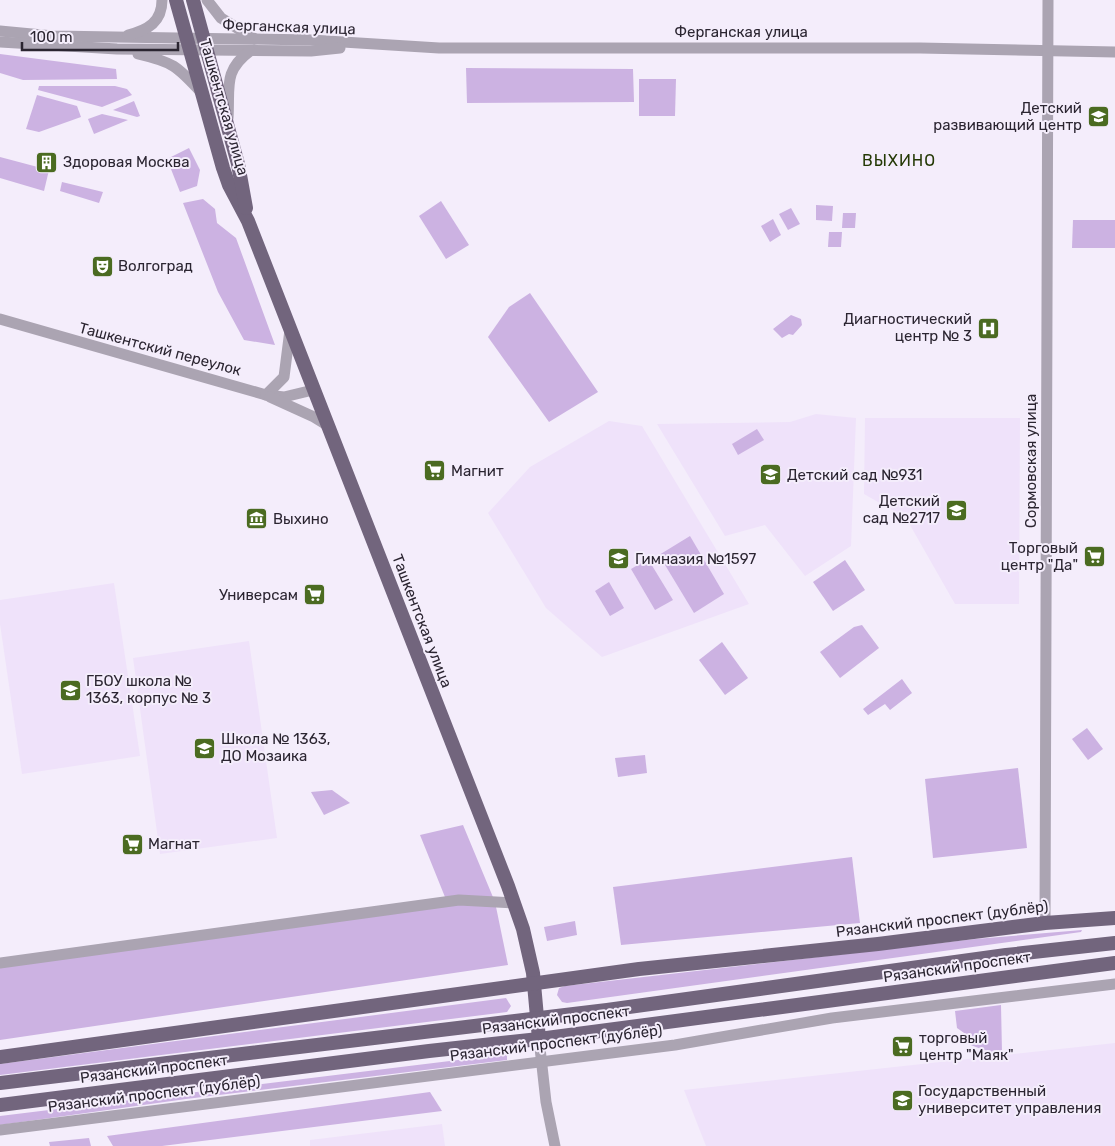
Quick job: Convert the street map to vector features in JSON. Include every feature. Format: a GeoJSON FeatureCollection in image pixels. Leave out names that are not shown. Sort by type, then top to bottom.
{"type":"FeatureCollection","features":[{"type":"Feature","properties":{"kind":"main road","name":"Ташкентская улица"},"geometry":{"type":"LineString","coordinates":[[176,0],[229,185],[248,221],[523,929],[534,982],[539,1040]]}},
{"type":"Feature","properties":{"kind":"main road","name":"Ташкентская улица"},"geometry":{"type":"LineString","coordinates":[[193,0],[238,164],[248,221]]}},
{"type":"Feature","properties":{"kind":"main road","name":"Рязанский проспект (дублёр)"},"geometry":{"type":"LineString","coordinates":[[0,1057],[534,982],[878,944],[1044,923],[1115,918]]}},
{"type":"Feature","properties":{"kind":"main road","name":"Рязанский проспект"},"geometry":{"type":"LineString","coordinates":[[0,1083],[537,1019],[1006,955],[1115,943]]}},
{"type":"Feature","properties":{"kind":"main road","name":"Рязанский проспект"},"geometry":{"type":"LineString","coordinates":[[0,1105],[429,1051],[539,1040],[1115,963]]}},
{"type":"Feature","properties":{"kind":"street"},"geometry":{"type":"LineString","coordinates":[[117,44],[152,26],[159,18],[162,0]]}},
{"type":"Feature","properties":{"kind":"street"},"geometry":{"type":"LineString","coordinates":[[207,0],[221,18],[257,40]]}},
{"type":"Feature","properties":{"kind":"street","name":"Сормовская улица"},"geometry":{"type":"LineString","coordinates":[[1044,923],[1048,0]]}},
{"type":"Feature","properties":{"kind":"street","name":"Ферганская улица"},"geometry":{"type":"LineString","coordinates":[[0,31],[117,44]]}},
{"type":"Feature","properties":{"kind":"street","name":"Ферганская улица"},"geometry":{"type":"LineString","coordinates":[[0,42],[205,44],[257,40],[311,40],[367,45],[449,48],[920,48],[1115,52]]}},
{"type":"Feature","properties":{"kind":"street"},"geometry":{"type":"LineString","coordinates":[[117,44],[171,63],[202,93]]}},
{"type":"Feature","properties":{"kind":"street","name":"Ферганская улица"},"geometry":{"type":"LineString","coordinates":[[205,44],[250,51],[312,51],[367,45]]}},
{"type":"Feature","properties":{"kind":"street"},"geometry":{"type":"LineString","coordinates":[[228,128],[232,68],[236,61],[250,51]]}},
{"type":"Feature","properties":{"kind":"street","name":"Ташкентский переулок"},"geometry":{"type":"LineString","coordinates":[[0,319],[266,395],[284,397],[313,390]]}},
{"type":"Feature","properties":{"kind":"street"},"geometry":{"type":"LineString","coordinates":[[290,329],[284,377],[266,395],[327,425]]}},
{"type":"Feature","properties":{"kind":"street"},"geometry":{"type":"LineString","coordinates":[[0,963],[459,900],[514,904]]}},
{"type":"Feature","properties":{"kind":"street","name":"Рязанский проспект (дублёр)"},"geometry":{"type":"LineString","coordinates":[[0,1130],[542,1062],[675,1044],[832,1018],[1115,984]]}},
{"type":"Feature","properties":{"kind":"street"},"geometry":{"type":"LineString","coordinates":[[539,1040],[546,1102],[555,1146]]}},
{"type":"Feature","properties":{"kind":"shaded area"},"geometry":{"type":"Polygon","coordinates":[[[0,54],[116,69],[117,79],[23,80],[0,73],[0,54]]]}},
{"type":"Feature","properties":{"kind":"shaded area"},"geometry":{"type":"Polygon","coordinates":[[[466,68],[633,69],[634,102],[467,103],[466,68]]]}},
{"type":"Feature","properties":{"kind":"shaded area"},"geometry":{"type":"Polygon","coordinates":[[[639,79],[676,79],[675,116],[639,116],[639,79]]]}},
{"type":"Feature","properties":{"kind":"shaded area"},"geometry":{"type":"Polygon","coordinates":[[[39,86],[115,86],[127,89],[132,95],[102,107],[38,90],[39,86]]]}},
{"type":"Feature","properties":{"kind":"shaded area"},"geometry":{"type":"Polygon","coordinates":[[[37,95],[77,106],[81,117],[39,132],[26,129],[37,95]]]}},
{"type":"Feature","properties":{"kind":"shaded area"},"geometry":{"type":"Polygon","coordinates":[[[134,101],[140,116],[137,117],[113,110],[134,101]]]}},
{"type":"Feature","properties":{"kind":"shaded area"},"geometry":{"type":"Polygon","coordinates":[[[102,114],[128,120],[94,134],[88,119],[102,114]]]}},
{"type":"Feature","properties":{"kind":"shaded area"},"geometry":{"type":"Polygon","coordinates":[[[189,148],[200,170],[197,186],[180,192],[167,159],[189,148]]]}},
{"type":"Feature","properties":{"kind":"shaded area"},"geometry":{"type":"Polygon","coordinates":[[[0,157],[49,170],[44,191],[0,178],[0,157]]]}},
{"type":"Feature","properties":{"kind":"shaded area"},"geometry":{"type":"Polygon","coordinates":[[[62,182],[103,192],[99,203],[60,191],[62,182]]]}},
{"type":"Feature","properties":{"kind":"shaded area"},"geometry":{"type":"Polygon","coordinates":[[[203,199],[215,209],[217,223],[236,238],[275,345],[244,340],[218,292],[183,203],[203,199]]]}},
{"type":"Feature","properties":{"kind":"shaded area"},"geometry":{"type":"Polygon","coordinates":[[[441,201],[469,245],[446,259],[419,216],[441,201]]]}},
{"type":"Feature","properties":{"kind":"shaded area"},"geometry":{"type":"Polygon","coordinates":[[[816,205],[833,206],[832,221],[816,220],[816,205]]]}},
{"type":"Feature","properties":{"kind":"shaded area"},"geometry":{"type":"Polygon","coordinates":[[[791,208],[800,224],[788,230],[779,214],[791,208]]]}},
{"type":"Feature","properties":{"kind":"shaded area"},"geometry":{"type":"Polygon","coordinates":[[[843,213],[856,213],[855,228],[842,228],[843,213]]]}},
{"type":"Feature","properties":{"kind":"shaded area"},"geometry":{"type":"Polygon","coordinates":[[[773,219],[781,235],[770,242],[761,226],[773,219]]]}},
{"type":"Feature","properties":{"kind":"shaded area"},"geometry":{"type":"Polygon","coordinates":[[[1073,220],[1115,220],[1115,248],[1072,248],[1073,220]]]}},
{"type":"Feature","properties":{"kind":"shaded area"},"geometry":{"type":"Polygon","coordinates":[[[829,232],[842,232],[841,247],[828,247],[829,232]]]}},
{"type":"Feature","properties":{"kind":"shaded area"},"geometry":{"type":"Polygon","coordinates":[[[530,293],[598,392],[549,422],[488,337],[509,307],[530,293]]]}},
{"type":"Feature","properties":{"kind":"shaded area"},"geometry":{"type":"Polygon","coordinates":[[[791,315],[801,319],[802,325],[793,335],[789,334],[782,338],[773,329],[791,315]]]}},
{"type":"Feature","properties":{"kind":"shaded area","name":"Детский сад №931"},"geometry":{"type":"Polygon","coordinates":[[[816,414],[856,418],[851,546],[805,576],[765,525],[725,536],[657,424],[790,422],[816,414]]]}},
{"type":"Feature","properties":{"kind":"shaded area","name":"Детский сад №2717"},"geometry":{"type":"Polygon","coordinates":[[[865,418],[1020,418],[1019,604],[955,604],[906,518],[864,494],[865,418]]]}},
{"type":"Feature","properties":{"kind":"shaded area","name":"Гимназия №1597"},"geometry":{"type":"Polygon","coordinates":[[[609,421],[642,426],[749,604],[602,657],[546,608],[488,513],[530,467],[609,421]]]}},
{"type":"Feature","properties":{"kind":"shaded area"},"geometry":{"type":"Polygon","coordinates":[[[757,429],[764,440],[738,455],[732,444],[757,429]]]}},
{"type":"Feature","properties":{"kind":"shaded area"},"geometry":{"type":"Polygon","coordinates":[[[690,536],[724,594],[694,613],[659,555],[690,536]]]}},
{"type":"Feature","properties":{"kind":"shaded area"},"geometry":{"type":"Polygon","coordinates":[[[648,559],[673,600],[655,610],[631,569],[648,559]]]}},
{"type":"Feature","properties":{"kind":"shaded area"},"geometry":{"type":"Polygon","coordinates":[[[845,560],[865,590],[833,611],[813,582],[845,560]]]}},
{"type":"Feature","properties":{"kind":"shaded area"},"geometry":{"type":"Polygon","coordinates":[[[609,582],[624,608],[610,616],[595,591],[609,582]]]}},
{"type":"Feature","properties":{"kind":"shaded area","name":"ГБОУ школа № 1363, корпус № 3"},"geometry":{"type":"Polygon","coordinates":[[[114,583],[140,756],[22,774],[0,624],[0,600],[114,583]]]}},
{"type":"Feature","properties":{"kind":"shaded area"},"geometry":{"type":"Polygon","coordinates":[[[862,625],[879,648],[840,678],[820,652],[854,627],[862,625]]]}},
{"type":"Feature","properties":{"kind":"shaded area","name":"Школа № 1363, ДО Мозаика"},"geometry":{"type":"Polygon","coordinates":[[[249,641],[277,838],[160,854],[133,658],[249,641]]]}},
{"type":"Feature","properties":{"kind":"shaded area"},"geometry":{"type":"Polygon","coordinates":[[[722,642],[748,678],[725,695],[699,660],[722,642]]]}},
{"type":"Feature","properties":{"kind":"shaded area"},"geometry":{"type":"Polygon","coordinates":[[[902,679],[912,693],[890,710],[885,704],[868,715],[863,709],[902,679]]]}},
{"type":"Feature","properties":{"kind":"shaded area"},"geometry":{"type":"Polygon","coordinates":[[[1087,728],[1103,749],[1088,760],[1072,739],[1087,728]]]}},
{"type":"Feature","properties":{"kind":"shaded area"},"geometry":{"type":"Polygon","coordinates":[[[645,755],[647,773],[618,777],[615,758],[645,755]]]}},
{"type":"Feature","properties":{"kind":"shaded area"},"geometry":{"type":"Polygon","coordinates":[[[1018,768],[1027,848],[933,858],[925,779],[1018,768]]]}},
{"type":"Feature","properties":{"kind":"shaded area"},"geometry":{"type":"Polygon","coordinates":[[[332,790],[350,803],[324,815],[311,792],[332,790]]]}},
{"type":"Feature","properties":{"kind":"shaded area"},"geometry":{"type":"Polygon","coordinates":[[[463,825],[495,902],[508,965],[0,1040],[0,966],[447,902],[420,835],[463,825]]]}},
{"type":"Feature","properties":{"kind":"shaded area"},"geometry":{"type":"Polygon","coordinates":[[[852,857],[860,923],[621,945],[613,887],[852,857]]]}},
{"type":"Feature","properties":{"kind":"shaded area"},"geometry":{"type":"Polygon","coordinates":[[[575,921],[577,935],[547,941],[544,927],[575,921]]]}},
{"type":"Feature","properties":{"kind":"shaded area"},"geometry":{"type":"Polygon","coordinates":[[[1082,930],[1081,932],[567,1003],[562,1002],[557,995],[559,988],[565,986],[975,939],[1082,930]]]}},
{"type":"Feature","properties":{"kind":"shaded area"},"geometry":{"type":"Polygon","coordinates":[[[506,998],[511,1006],[507,1012],[0,1075],[0,1064],[506,998]]]}},
{"type":"Feature","properties":{"kind":"shaded area"},"geometry":{"type":"Polygon","coordinates":[[[1001,1005],[1002,1052],[992,1053],[968,1044],[967,1035],[957,1028],[955,1011],[1001,1005]]]}},
{"type":"Feature","properties":{"kind":"shaded area","name":"Государственный университет управления"},"geometry":{"type":"Polygon","coordinates":[[[1115,1043],[1115,1146],[706,1146],[684,1090],[1115,1043]]]}},
{"type":"Feature","properties":{"kind":"shaded area"},"geometry":{"type":"Polygon","coordinates":[[[507,1054],[507,1060],[186,1099],[0,1125],[0,1116],[507,1054]]]}},
{"type":"Feature","properties":{"kind":"shaded area"},"geometry":{"type":"Polygon","coordinates":[[[430,1092],[442,1111],[162,1146],[113,1146],[107,1136],[430,1092]]]}},
{"type":"Feature","properties":{"kind":"shaded area"},"geometry":{"type":"Polygon","coordinates":[[[442,1124],[445,1146],[310,1146],[310,1140],[442,1124]]]}},
{"type":"Feature","properties":{"kind":"shaded area"},"geometry":{"type":"Polygon","coordinates":[[[89,1138],[91,1146],[50,1146],[49,1142],[89,1138]]]}},
{"type":"Feature","properties":{"kind":"place","name":"Детский развивающий центр"},"geometry":{"type":"Point","coordinates":[1098,117]}},
{"type":"Feature","properties":{"kind":"place","name":"Здоровая Москва"},"geometry":{"type":"Point","coordinates":[47,162]}},
{"type":"Feature","properties":{"kind":"place","name":"Волгоград"},"geometry":{"type":"Point","coordinates":[102,266]}},
{"type":"Feature","properties":{"kind":"place","name":"Диагностический центр № 3"},"geometry":{"type":"Point","coordinates":[988,328]}},
{"type":"Feature","properties":{"kind":"place","name":"Магнит"},"geometry":{"type":"Point","coordinates":[435,471]}},
{"type":"Feature","properties":{"kind":"place","name":"Детский сад №931"},"geometry":{"type":"Point","coordinates":[771,475]}},
{"type":"Feature","properties":{"kind":"place","name":"Детский сад №2717"},"geometry":{"type":"Point","coordinates":[956,510]}},
{"type":"Feature","properties":{"kind":"place","name":"Выхино"},"geometry":{"type":"Point","coordinates":[257,519]}},
{"type":"Feature","properties":{"kind":"place","name":"Торговый центр \"Да\""},"geometry":{"type":"Point","coordinates":[1094,557]}},
{"type":"Feature","properties":{"kind":"place","name":"Гимназия №1597"},"geometry":{"type":"Point","coordinates":[619,559]}},
{"type":"Feature","properties":{"kind":"place","name":"Универсам"},"geometry":{"type":"Point","coordinates":[314,595]}},
{"type":"Feature","properties":{"kind":"place","name":"ГБОУ школа № 1363, корпус № 3"},"geometry":{"type":"Point","coordinates":[70,690]}},
{"type":"Feature","properties":{"kind":"place","name":"Школа № 1363, ДО Мозаика"},"geometry":{"type":"Point","coordinates":[205,748]}},
{"type":"Feature","properties":{"kind":"place","name":"Магнат"},"geometry":{"type":"Point","coordinates":[132,844]}},
{"type":"Feature","properties":{"kind":"place","name":"торговый центр \"Маяк\""},"geometry":{"type":"Point","coordinates":[903,1047]}},
{"type":"Feature","properties":{"kind":"place","name":"Государственный университет управления"},"geometry":{"type":"Point","coordinates":[902,1100]}},
{"type":"Feature","properties":{"kind":"district","name":"ВЫХИНО"},"geometry":{"type":"Point","coordinates":[899,160]}}]}
